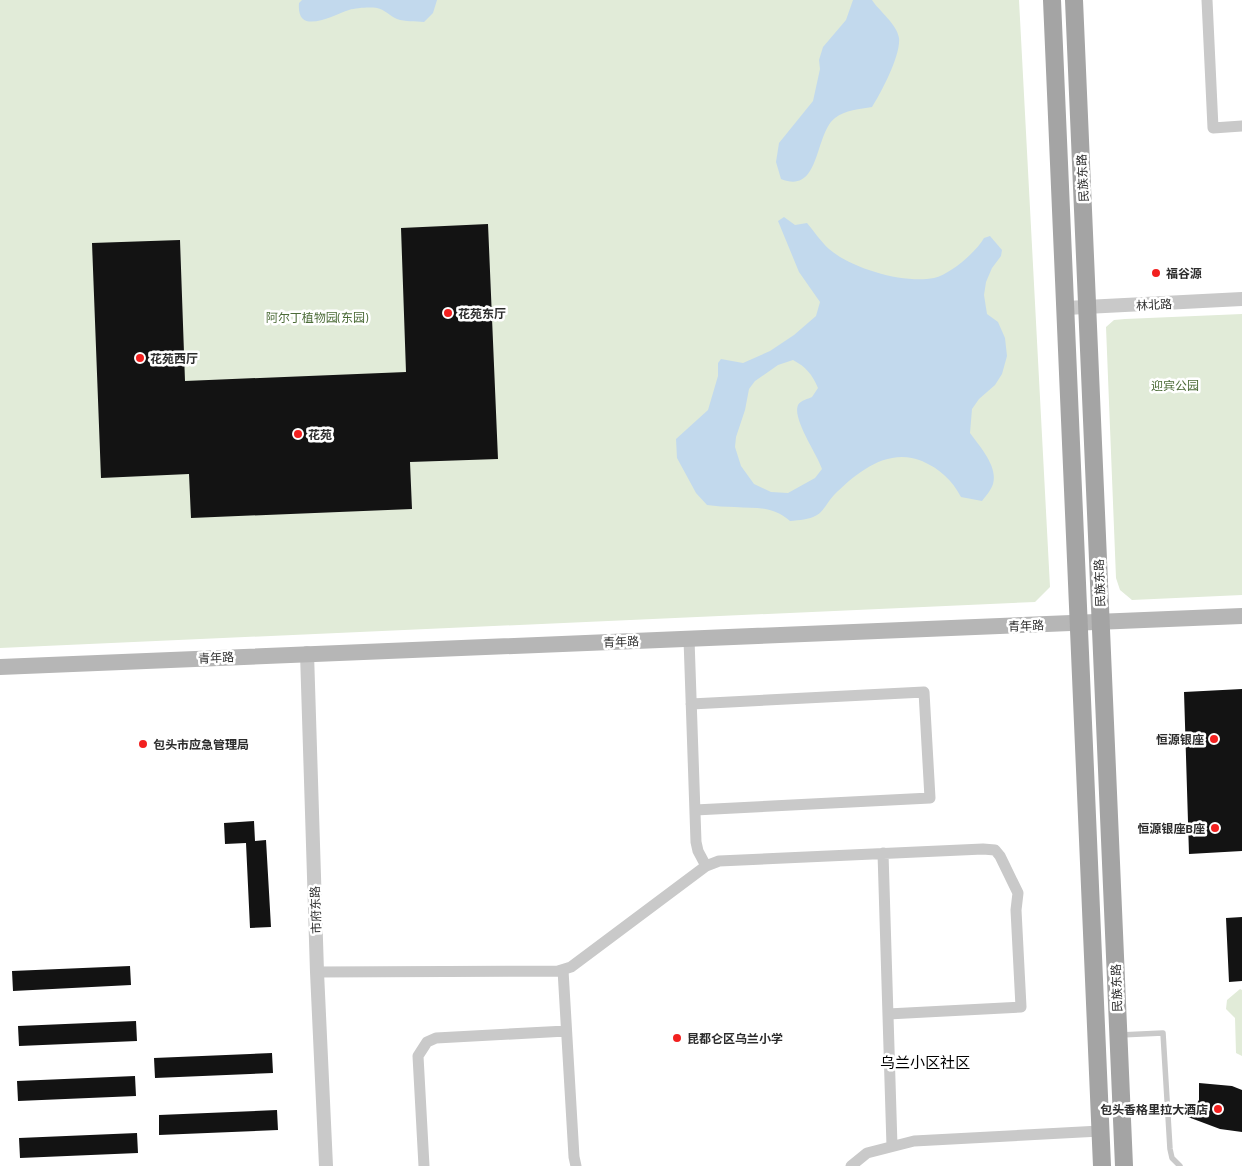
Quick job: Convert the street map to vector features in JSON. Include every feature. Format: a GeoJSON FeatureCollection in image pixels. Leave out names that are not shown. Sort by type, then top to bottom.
{"type":"FeatureCollection","features":[{"type":"Feature","properties":{"kind":"main road","name":"民族东路"},"geometry":{"type":"LineString","coordinates":[[1052,0],[1102,1166]]}},
{"type":"Feature","properties":{"kind":"main road","name":"民族东路"},"geometry":{"type":"LineString","coordinates":[[1074,0],[1124,1166]]}},
{"type":"Feature","properties":{"kind":"main road","name":"青年路"},"geometry":{"type":"LineString","coordinates":[[0,667],[1242,616]]}},
{"type":"Feature","properties":{"kind":"street"},"geometry":{"type":"LineString","coordinates":[[1207,0],[1212,128],[1242,126]]}},
{"type":"Feature","properties":{"kind":"street","name":"林北路"},"geometry":{"type":"LineString","coordinates":[[1066,308],[1242,300]]}},
{"type":"Feature","properties":{"kind":"street"},"geometry":{"type":"LineString","coordinates":[[689,639],[698,851],[706,866]]}},
{"type":"Feature","properties":{"kind":"street","name":"市府东路"},"geometry":{"type":"LineString","coordinates":[[307,654],[317,972],[326,1166]]}},
{"type":"Feature","properties":{"kind":"street"},"geometry":{"type":"LineString","coordinates":[[691,704],[924,692],[930,798],[695,810]]}},
{"type":"Feature","properties":{"kind":"street"},"geometry":{"type":"LineString","coordinates":[[317,972],[552,972],[571,967],[706,866],[726,860],[995,850],[1000,856],[1006,872],[1018,893],[1016,910],[1021,1007],[888,1014]]}},
{"type":"Feature","properties":{"kind":"street"},"geometry":{"type":"LineString","coordinates":[[882,853],[892,1146]]}},
{"type":"Feature","properties":{"kind":"street"},"geometry":{"type":"LineString","coordinates":[[563,970],[574,1157],[572,1166]]}},
{"type":"Feature","properties":{"kind":"street"},"geometry":{"type":"LineString","coordinates":[[424,1166],[418,1056],[426,1042],[436,1038],[566,1031]]}},
{"type":"Feature","properties":{"kind":"street"},"geometry":{"type":"LineString","coordinates":[[851,1166],[867,1153],[914,1141],[1100,1131]]}},
{"type":"Feature","properties":{"kind":"lane"},"geometry":{"type":"LineString","coordinates":[[1118,1035],[1163,1033],[1170,1149],[1172,1158],[1180,1166]]}},
{"type":"Feature","properties":{"kind":"green space","name":"阿尔丁植物园(东园)"},"geometry":{"type":"Polygon","coordinates":[[[0,0],[1019,0],[1050,587],[1035,602],[0,648],[0,0]]]}},
{"type":"Feature","properties":{"kind":"green space","name":"迎宾公园"},"geometry":{"type":"Polygon","coordinates":[[[1242,314],[1242,595],[1132,600],[1120,590],[1116,578],[1106,327],[1114,320],[1242,314]]]}},
{"type":"Feature","properties":{"kind":"green space"},"geometry":{"type":"Polygon","coordinates":[[[1240,989],[1242,990],[1242,1056],[1236,1053],[1235,1018],[1226,1009],[1227,1000],[1240,989]]]}},
{"type":"Feature","properties":{"kind":"water"},"geometry":{"type":"Polygon","coordinates":[[[302,0],[437,0],[433,13],[424,22],[400,20],[380,9],[370,8],[352,9],[325,19],[309,21],[303,19],[300,13],[299,3],[302,0]]]}},
{"type":"Feature","properties":{"kind":"water"},"geometry":{"type":"Polygon","coordinates":[[[853,0],[872,0],[895,28],[898,33],[899,45],[894,64],[872,107],[843,113],[828,126],[810,171],[803,178],[794,182],[781,179],[776,162],[779,143],[813,101],[820,69],[819,60],[823,47],[846,20],[853,0]]]}},
{"type":"Feature","properties":{"kind":"water"},"geometry":{"type":"Polygon","coordinates":[[[784,217],[795,225],[807,223],[829,249],[851,263],[879,273],[909,279],[941,276],[969,256],[984,238],[990,236],[1002,250],[1001,256],[992,268],[986,282],[984,295],[987,314],[998,322],[1005,338],[1007,356],[1002,374],[995,385],[979,399],[972,409],[970,433],[987,457],[993,470],[993,484],[982,501],[961,497],[954,485],[940,471],[922,461],[909,457],[885,460],[863,470],[834,495],[819,513],[814,517],[804,520],[790,521],[776,512],[764,509],[707,505],[696,493],[677,458],[676,439],[708,410],[718,376],[718,363],[721,359],[743,363],[770,351],[794,335],[816,316],[820,302],[799,272],[778,221],[784,217]],[[793,360],[778,365],[755,381],[749,389],[745,410],[736,437],[735,447],[741,466],[754,484],[771,492],[788,493],[815,478],[822,469],[802,427],[797,411],[799,403],[812,397],[818,388],[808,371],[793,360]]]}},
{"type":"Feature","properties":{"kind":"building"},"geometry":{"type":"Polygon","coordinates":[[[488,224],[498,459],[410,462],[412,509],[191,518],[189,474],[101,478],[92,243],[180,240],[185,381],[406,372],[401,228],[488,224]]]}},
{"type":"Feature","properties":{"kind":"building","name":"恒源银座"},"geometry":{"type":"Polygon","coordinates":[[[1242,689],[1242,851],[1189,854],[1184,692],[1242,689]]]}},
{"type":"Feature","properties":{"kind":"building"},"geometry":{"type":"Polygon","coordinates":[[[254,821],[255,841],[266,840],[271,927],[250,928],[246,843],[225,844],[224,823],[254,821]]]}},
{"type":"Feature","properties":{"kind":"building"},"geometry":{"type":"Polygon","coordinates":[[[1242,917],[1242,981],[1229,982],[1226,918],[1242,917]]]}},
{"type":"Feature","properties":{"kind":"building"},"geometry":{"type":"Polygon","coordinates":[[[130,966],[131,985],[13,991],[12,971],[130,966]]]}},
{"type":"Feature","properties":{"kind":"building"},"geometry":{"type":"Polygon","coordinates":[[[136,1021],[137,1041],[19,1046],[18,1026],[136,1021]]]}},
{"type":"Feature","properties":{"kind":"building"},"geometry":{"type":"Polygon","coordinates":[[[272,1053],[273,1073],[155,1078],[154,1058],[272,1053]]]}},
{"type":"Feature","properties":{"kind":"building"},"geometry":{"type":"Polygon","coordinates":[[[135,1076],[136,1096],[18,1101],[17,1081],[135,1076]]]}},
{"type":"Feature","properties":{"kind":"building","name":"包头香格里拉大酒店"},"geometry":{"type":"Polygon","coordinates":[[[1199,1083],[1232,1086],[1242,1090],[1242,1132],[1220,1129],[1188,1117],[1199,1100],[1199,1083]]]}},
{"type":"Feature","properties":{"kind":"building"},"geometry":{"type":"Polygon","coordinates":[[[277,1110],[278,1130],[159,1135],[159,1115],[277,1110]]]}},
{"type":"Feature","properties":{"kind":"building"},"geometry":{"type":"Polygon","coordinates":[[[137,1133],[138,1153],[20,1158],[19,1138],[137,1133]]]}},
{"type":"Feature","properties":{"kind":"place","name":"福谷源"},"geometry":{"type":"Point","coordinates":[1156,273]}},
{"type":"Feature","properties":{"kind":"place","name":"花苑东厅"},"geometry":{"type":"Point","coordinates":[448,313]}},
{"type":"Feature","properties":{"kind":"place","name":"花苑西厅"},"geometry":{"type":"Point","coordinates":[140,358]}},
{"type":"Feature","properties":{"kind":"place","name":"花苑"},"geometry":{"type":"Point","coordinates":[298,434]}},
{"type":"Feature","properties":{"kind":"place","name":"恒源银座"},"geometry":{"type":"Point","coordinates":[1214,739]}},
{"type":"Feature","properties":{"kind":"place","name":"包头市应急管理局"},"geometry":{"type":"Point","coordinates":[143,744]}},
{"type":"Feature","properties":{"kind":"place","name":"恒源银座B座"},"geometry":{"type":"Point","coordinates":[1215,828]}},
{"type":"Feature","properties":{"kind":"place","name":"昆都仑区乌兰小学"},"geometry":{"type":"Point","coordinates":[677,1038]}},
{"type":"Feature","properties":{"kind":"place","name":"包头香格里拉大酒店"},"geometry":{"type":"Point","coordinates":[1218,1109]}},
{"type":"Feature","properties":{"kind":"district","name":"乌兰小区社区"},"geometry":{"type":"Point","coordinates":[925,1062]}}]}
